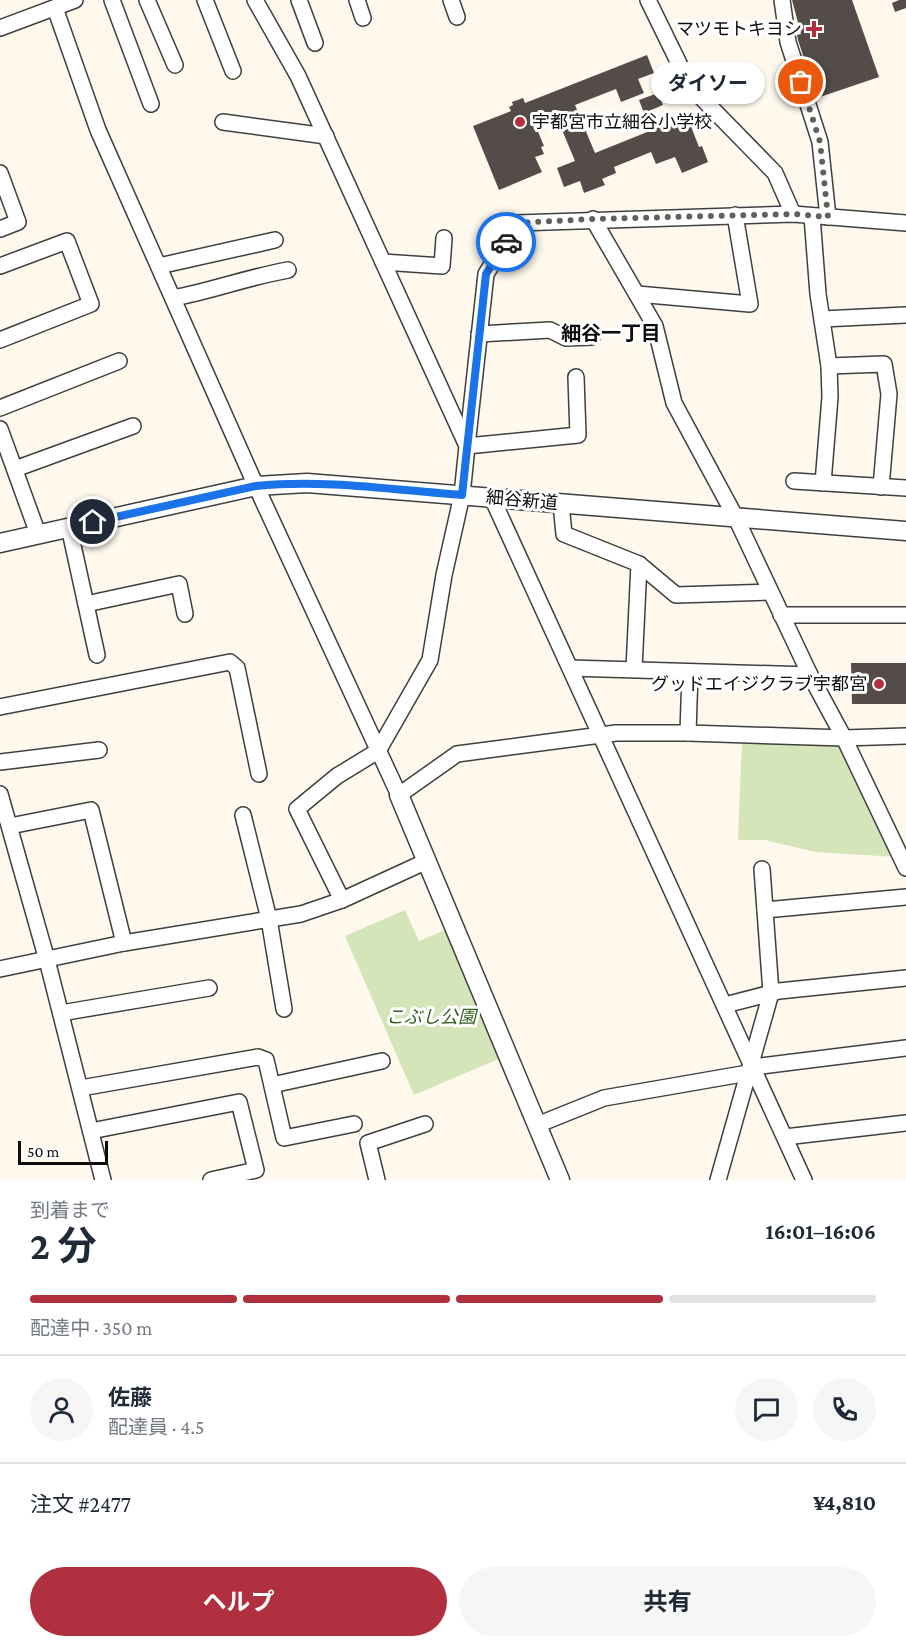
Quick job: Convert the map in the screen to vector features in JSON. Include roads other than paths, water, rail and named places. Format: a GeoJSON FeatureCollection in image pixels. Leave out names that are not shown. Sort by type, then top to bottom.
{"type":"FeatureCollection","features":[{"type":"Feature","properties":{"kind":"street"},"geometry":{"type":"LineString","coordinates":[[0,28],[45,6],[75,0]]}},
{"type":"Feature","properties":{"kind":"street"},"geometry":{"type":"LineString","coordinates":[[112,0],[151,104]]}},
{"type":"Feature","properties":{"kind":"street"},"geometry":{"type":"LineString","coordinates":[[147,0],[175,65]]}},
{"type":"Feature","properties":{"kind":"street"},"geometry":{"type":"LineString","coordinates":[[205,0],[233,71]]}},
{"type":"Feature","properties":{"kind":"street"},"geometry":{"type":"LineString","coordinates":[[255,0],[298,76],[467,446]]}},
{"type":"Feature","properties":{"kind":"street"},"geometry":{"type":"LineString","coordinates":[[299,0],[315,43]]}},
{"type":"Feature","properties":{"kind":"street"},"geometry":{"type":"LineString","coordinates":[[357,0],[363,18]]}},
{"type":"Feature","properties":{"kind":"street"},"geometry":{"type":"LineString","coordinates":[[451,0],[458,17]]}},
{"type":"Feature","properties":{"kind":"street"},"geometry":{"type":"LineString","coordinates":[[648,0],[690,86],[775,173],[793,214]]}},
{"type":"Feature","properties":{"kind":"street"},"geometry":{"type":"LineString","coordinates":[[782,0],[788,42],[820,142],[828,217]]}},
{"type":"Feature","properties":{"kind":"street"},"geometry":{"type":"LineString","coordinates":[[45,6],[256,486],[399,795],[560,1180]]}},
{"type":"Feature","properties":{"kind":"street"},"geometry":{"type":"LineString","coordinates":[[223,122],[326,136]]}},
{"type":"Feature","properties":{"kind":"street"},"geometry":{"type":"LineString","coordinates":[[0,173],[18,222],[0,229]]}},
{"type":"Feature","properties":{"kind":"street"},"geometry":{"type":"LineString","coordinates":[[342,900],[297,809],[337,776],[378,751],[430,660],[444,575],[462,495],[486,274],[517,223],[793,214],[906,223]]}},
{"type":"Feature","properties":{"kind":"street"},"geometry":{"type":"LineString","coordinates":[[636,294],[750,304],[735,216]]}},
{"type":"Feature","properties":{"kind":"street"},"geometry":{"type":"LineString","coordinates":[[812,216],[829,366],[830,397],[823,483]]}},
{"type":"Feature","properties":{"kind":"street"},"geometry":{"type":"LineString","coordinates":[[592,219],[655,326],[674,404],[736,518],[810,675],[844,738],[906,868]]}},
{"type":"Feature","properties":{"kind":"street"},"geometry":{"type":"LineString","coordinates":[[383,262],[442,266],[444,238]]}},
{"type":"Feature","properties":{"kind":"street"},"geometry":{"type":"LineString","coordinates":[[159,266],[275,240]]}},
{"type":"Feature","properties":{"kind":"street"},"geometry":{"type":"LineString","coordinates":[[0,266],[68,241],[91,304],[0,340]]}},
{"type":"Feature","properties":{"kind":"street"},"geometry":{"type":"LineString","coordinates":[[172,298],[258,275],[288,270]]}},
{"type":"Feature","properties":{"kind":"street"},"geometry":{"type":"LineString","coordinates":[[822,319],[906,315]]}},
{"type":"Feature","properties":{"kind":"street"},"geometry":{"type":"LineString","coordinates":[[479,334],[550,330],[566,338],[592,337]]}},
{"type":"Feature","properties":{"kind":"street"},"geometry":{"type":"LineString","coordinates":[[0,408],[119,362]]}},
{"type":"Feature","properties":{"kind":"street"},"geometry":{"type":"LineString","coordinates":[[829,366],[884,364],[889,394],[881,487]]}},
{"type":"Feature","properties":{"kind":"street"},"geometry":{"type":"LineString","coordinates":[[467,446],[578,435],[576,377]]}},
{"type":"Feature","properties":{"kind":"street"},"geometry":{"type":"LineString","coordinates":[[15,469],[133,426]]}},
{"type":"Feature","properties":{"kind":"street"},"geometry":{"type":"LineString","coordinates":[[0,429],[38,534]]}},
{"type":"Feature","properties":{"kind":"street"},"geometry":{"type":"LineString","coordinates":[[794,481],[906,488]]}},
{"type":"Feature","properties":{"kind":"street","name":"細谷新道"},"geometry":{"type":"LineString","coordinates":[[0,543],[256,486],[307,483],[906,531]]}},
{"type":"Feature","properties":{"kind":"street"},"geometry":{"type":"LineString","coordinates":[[492,498],[725,1005],[750,1068],[804,1180]]}},
{"type":"Feature","properties":{"kind":"street"},"geometry":{"type":"LineString","coordinates":[[561,504],[564,534],[639,564],[676,595],[770,592]]}},
{"type":"Feature","properties":{"kind":"street"},"geometry":{"type":"LineString","coordinates":[[69,527],[97,655]]}},
{"type":"Feature","properties":{"kind":"street"},"geometry":{"type":"LineString","coordinates":[[634,669],[639,564]]}},
{"type":"Feature","properties":{"kind":"street"},"geometry":{"type":"LineString","coordinates":[[86,604],[179,584],[185,614]]}},
{"type":"Feature","properties":{"kind":"street"},"geometry":{"type":"LineString","coordinates":[[781,615],[906,615]]}},
{"type":"Feature","properties":{"kind":"street"},"geometry":{"type":"LineString","coordinates":[[0,707],[230,662],[237,668],[259,774]]}},
{"type":"Feature","properties":{"kind":"street"},"geometry":{"type":"LineString","coordinates":[[570,668],[810,675]]}},
{"type":"Feature","properties":{"kind":"street"},"geometry":{"type":"LineString","coordinates":[[688,733],[690,672]]}},
{"type":"Feature","properties":{"kind":"street"},"geometry":{"type":"LineString","coordinates":[[399,795],[457,754],[602,734],[688,733],[844,738],[906,736]]}},
{"type":"Feature","properties":{"kind":"street"},"geometry":{"type":"LineString","coordinates":[[0,762],[99,750]]}},
{"type":"Feature","properties":{"kind":"street"},"geometry":{"type":"LineString","coordinates":[[1,801],[47,960],[103,1180]]}},
{"type":"Feature","properties":{"kind":"street"},"geometry":{"type":"LineString","coordinates":[[10,826],[91,810],[124,943]]}},
{"type":"Feature","properties":{"kind":"street"},"geometry":{"type":"LineString","coordinates":[[243,815],[269,919],[284,1009]]}},
{"type":"Feature","properties":{"kind":"street"},"geometry":{"type":"LineString","coordinates":[[0,969],[124,943],[301,914],[342,900],[427,861]]}},
{"type":"Feature","properties":{"kind":"street"},"geometry":{"type":"LineString","coordinates":[[718,1180],[771,993],[762,869]]}},
{"type":"Feature","properties":{"kind":"street"},"geometry":{"type":"LineString","coordinates":[[765,910],[906,897]]}},
{"type":"Feature","properties":{"kind":"street"},"geometry":{"type":"LineString","coordinates":[[725,1005],[771,993],[906,978]]}},
{"type":"Feature","properties":{"kind":"street"},"geometry":{"type":"LineString","coordinates":[[61,1013],[209,988]]}},
{"type":"Feature","properties":{"kind":"street"},"geometry":{"type":"LineString","coordinates":[[537,1125],[604,1098],[750,1068],[906,1048]]}},
{"type":"Feature","properties":{"kind":"street"},"geometry":{"type":"LineString","coordinates":[[81,1088],[258,1057],[266,1060],[284,1138],[354,1124]]}},
{"type":"Feature","properties":{"kind":"street"},"geometry":{"type":"LineString","coordinates":[[272,1085],[382,1061]]}},
{"type":"Feature","properties":{"kind":"street"},"geometry":{"type":"LineString","coordinates":[[91,1131],[240,1102],[256,1170],[211,1180]]}},
{"type":"Feature","properties":{"kind":"street"},"geometry":{"type":"LineString","coordinates":[[784,1137],[906,1123]]}},
{"type":"Feature","properties":{"kind":"street"},"geometry":{"type":"LineString","coordinates":[[377,1180],[368,1143],[425,1124]]}},
{"type":"Feature","properties":{"kind":"place","name":"マツモトキヨシ"},"geometry":{"type":"Point","coordinates":[814,29]}},
{"type":"Feature","properties":{"kind":"place","name":"ダイソー"},"geometry":{"type":"Point","coordinates":[801,82]}},
{"type":"Feature","properties":{"kind":"place","name":"宇都宮市立細谷小学校"},"geometry":{"type":"Point","coordinates":[520,122]}},
{"type":"Feature","properties":{"kind":"place","name":"グッドエイジクラブ宇都宮"},"geometry":{"type":"Point","coordinates":[879,684]}},
{"type":"Feature","properties":{"kind":"district","name":"細谷一丁目"},"geometry":{"type":"Point","coordinates":[611,333]}},
{"type":"Feature","properties":{"kind":"park label","name":"こぶし公園"},"geometry":{"type":"Point","coordinates":[431,1017]}}]}
